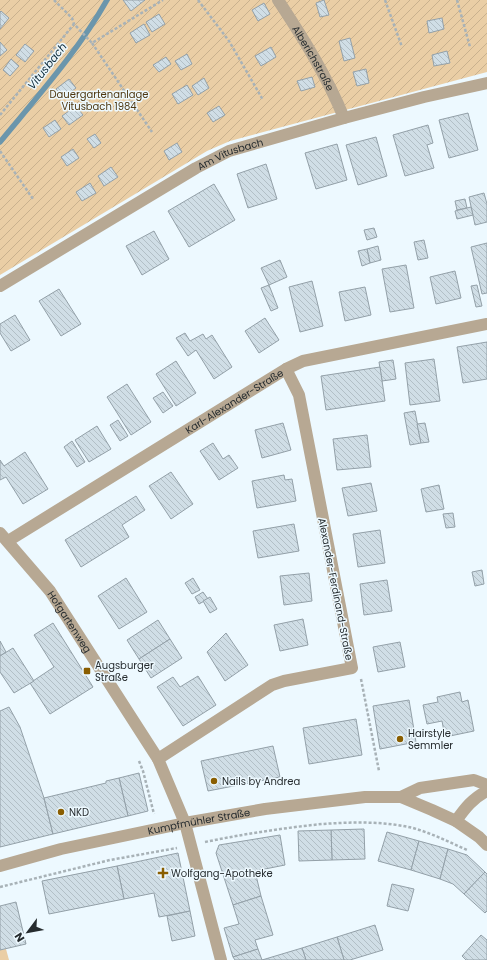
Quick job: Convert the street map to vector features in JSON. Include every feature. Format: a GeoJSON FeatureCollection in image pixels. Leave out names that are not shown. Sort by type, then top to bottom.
{"type":"FeatureCollection","features":[{"type":"Feature","properties":{"kind":"street","name":"Alberichstraße"},"geometry":{"type":"LineString","coordinates":[[278,0],[303,38],[323,73],[344,118]]}},
{"type":"Feature","properties":{"kind":"street","name":"Am Vitusbach"},"geometry":{"type":"LineString","coordinates":[[0,286],[196,168],[230,151],[344,118],[424,97],[487,83]]}},
{"type":"Feature","properties":{"kind":"street","name":"Karl-Alexander-Straße"},"geometry":{"type":"LineString","coordinates":[[4,537],[286,369],[303,361],[487,324]]}},
{"type":"Feature","properties":{"kind":"street","name":"Alexander-Ferdinand-Straße"},"geometry":{"type":"LineString","coordinates":[[158,759],[272,685],[284,680],[328,674],[352,668],[299,395],[286,369]]}},
{"type":"Feature","properties":{"kind":"street","name":"Hofgartenweg"},"geometry":{"type":"LineString","coordinates":[[4,537],[50,591],[158,759],[185,823],[221,960]]}},
{"type":"Feature","properties":{"kind":"street"},"geometry":{"type":"LineString","coordinates":[[401,797],[420,788],[466,781],[474,780],[487,785]]}},
{"type":"Feature","properties":{"kind":"street"},"geometry":{"type":"LineString","coordinates":[[456,821],[465,808],[476,797],[487,791]]}},
{"type":"Feature","properties":{"kind":"street","name":"Kumpfmühler Straße"},"geometry":{"type":"LineString","coordinates":[[0,866],[61,849],[185,823],[272,808],[365,796],[401,797]]}},
{"type":"Feature","properties":{"kind":"street"},"geometry":{"type":"LineString","coordinates":[[401,797],[456,821],[479,837],[487,845]]}},
{"type":"Feature","properties":{"kind":"path"},"geometry":{"type":"LineString","coordinates":[[54,0],[72,18],[74,24],[92,43],[152,132]]}},
{"type":"Feature","properties":{"kind":"path"},"geometry":{"type":"LineString","coordinates":[[92,43],[163,0]]}},
{"type":"Feature","properties":{"kind":"path"},"geometry":{"type":"LineString","coordinates":[[198,0],[229,41],[263,100]]}},
{"type":"Feature","properties":{"kind":"path"},"geometry":{"type":"LineString","coordinates":[[385,0],[402,47]]}},
{"type":"Feature","properties":{"kind":"path"},"geometry":{"type":"LineString","coordinates":[[457,0],[470,47]]}},
{"type":"Feature","properties":{"kind":"path"},"geometry":{"type":"LineString","coordinates":[[0,115],[74,24]]}},
{"type":"Feature","properties":{"kind":"path"},"geometry":{"type":"LineString","coordinates":[[0,152],[33,200]]}},
{"type":"Feature","properties":{"kind":"path"},"geometry":{"type":"LineString","coordinates":[[361,678],[378,771]]}},
{"type":"Feature","properties":{"kind":"path"},"geometry":{"type":"LineString","coordinates":[[0,888],[110,860],[288,827],[352,822],[383,824],[412,828],[466,850]]}},
{"type":"Feature","properties":{"kind":"green space","name":"Dauergartenanlage Vitusbach 1984"},"geometry":{"type":"Polygon","coordinates":[[[0,0],[487,0],[487,72],[230,141],[207,151],[0,275],[0,0]]]}},
{"type":"Feature","properties":{"kind":"green space"},"geometry":{"type":"Polygon","coordinates":[[[6,949],[9,960],[0,960],[0,950],[6,949]]]}},
{"type":"Feature","properties":{"kind":"building"},"geometry":{"type":"Polygon","coordinates":[[[123,0],[145,0],[131,11],[123,0]]]}},
{"type":"Feature","properties":{"kind":"building"},"geometry":{"type":"Polygon","coordinates":[[[324,0],[329,15],[320,17],[316,3],[324,0]]]}},
{"type":"Feature","properties":{"kind":"building"},"geometry":{"type":"Polygon","coordinates":[[[264,3],[270,14],[258,21],[252,10],[264,3]]]}},
{"type":"Feature","properties":{"kind":"building"},"geometry":{"type":"Polygon","coordinates":[[[1,11],[9,18],[0,29],[0,12],[1,11]]]}},
{"type":"Feature","properties":{"kind":"building"},"geometry":{"type":"Polygon","coordinates":[[[159,14],[165,24],[152,32],[146,22],[159,14]]]}},
{"type":"Feature","properties":{"kind":"building"},"geometry":{"type":"Polygon","coordinates":[[[442,18],[444,29],[429,33],[427,21],[442,18]]]}},
{"type":"Feature","properties":{"kind":"building"},"geometry":{"type":"Polygon","coordinates":[[[144,24],[150,35],[136,43],[130,33],[144,24]]]}},
{"type":"Feature","properties":{"kind":"building"},"geometry":{"type":"Polygon","coordinates":[[[350,38],[355,58],[344,61],[339,41],[350,38]]]}},
{"type":"Feature","properties":{"kind":"building"},"geometry":{"type":"Polygon","coordinates":[[[0,42],[7,50],[0,56],[0,42]]]}},
{"type":"Feature","properties":{"kind":"building"},"geometry":{"type":"Polygon","coordinates":[[[25,44],[34,51],[25,62],[16,55],[25,44]]]}},
{"type":"Feature","properties":{"kind":"building"},"geometry":{"type":"Polygon","coordinates":[[[271,47],[276,57],[261,66],[255,56],[271,47]]]}},
{"type":"Feature","properties":{"kind":"building"},"geometry":{"type":"Polygon","coordinates":[[[447,51],[450,63],[434,66],[432,55],[447,51]]]}},
{"type":"Feature","properties":{"kind":"building"},"geometry":{"type":"Polygon","coordinates":[[[187,54],[192,64],[181,70],[175,61],[187,54]]]}},
{"type":"Feature","properties":{"kind":"building"},"geometry":{"type":"Polygon","coordinates":[[[166,57],[171,64],[159,72],[153,65],[166,57]]]}},
{"type":"Feature","properties":{"kind":"building"},"geometry":{"type":"Polygon","coordinates":[[[11,59],[19,66],[10,76],[3,70],[11,59]]]}},
{"type":"Feature","properties":{"kind":"building"},"geometry":{"type":"Polygon","coordinates":[[[366,69],[369,83],[357,86],[353,72],[366,69]]]}},
{"type":"Feature","properties":{"kind":"building"},"geometry":{"type":"Polygon","coordinates":[[[312,77],[315,87],[301,91],[297,81],[312,77]]]}},
{"type":"Feature","properties":{"kind":"building"},"geometry":{"type":"Polygon","coordinates":[[[204,78],[209,88],[198,95],[192,86],[204,78]]]}},
{"type":"Feature","properties":{"kind":"building"},"geometry":{"type":"Polygon","coordinates":[[[69,79],[76,88],[63,98],[56,89],[69,79]]]}},
{"type":"Feature","properties":{"kind":"building"},"geometry":{"type":"Polygon","coordinates":[[[187,85],[193,95],[178,104],[172,94],[187,85]]]}},
{"type":"Feature","properties":{"kind":"building"},"geometry":{"type":"Polygon","coordinates":[[[76,106],[83,115],[69,125],[62,116],[76,106]]]}},
{"type":"Feature","properties":{"kind":"building"},"geometry":{"type":"Polygon","coordinates":[[[219,106],[225,115],[213,122],[207,113],[219,106]]]}},
{"type":"Feature","properties":{"kind":"building"},"geometry":{"type":"Polygon","coordinates":[[[468,113],[478,150],[449,158],[439,120],[468,113]]]}},
{"type":"Feature","properties":{"kind":"building"},"geometry":{"type":"Polygon","coordinates":[[[55,120],[61,129],[49,137],[43,128],[55,120]]]}},
{"type":"Feature","properties":{"kind":"building"},"geometry":{"type":"Polygon","coordinates":[[[428,125],[433,143],[427,145],[434,168],[405,176],[393,135],[428,125]]]}},
{"type":"Feature","properties":{"kind":"building"},"geometry":{"type":"Polygon","coordinates":[[[95,134],[101,143],[94,148],[87,139],[95,134]]]}},
{"type":"Feature","properties":{"kind":"building"},"geometry":{"type":"Polygon","coordinates":[[[376,137],[387,176],[358,185],[346,145],[376,137]]]}},
{"type":"Feature","properties":{"kind":"building"},"geometry":{"type":"Polygon","coordinates":[[[177,143],[182,152],[169,160],[164,151],[177,143]]]}},
{"type":"Feature","properties":{"kind":"building"},"geometry":{"type":"Polygon","coordinates":[[[337,144],[347,180],[316,189],[305,153],[337,144]]]}},
{"type":"Feature","properties":{"kind":"building"},"geometry":{"type":"Polygon","coordinates":[[[73,149],[79,158],[67,166],[61,157],[73,149]]]}},
{"type":"Feature","properties":{"kind":"building"},"geometry":{"type":"Polygon","coordinates":[[[266,164],[277,199],[248,208],[237,174],[266,164]]]}},
{"type":"Feature","properties":{"kind":"building"},"geometry":{"type":"Polygon","coordinates":[[[111,167],[118,177],[104,186],[98,176],[111,167]]]}},
{"type":"Feature","properties":{"kind":"building"},"geometry":{"type":"Polygon","coordinates":[[[90,183],[96,193],[82,201],[76,192],[90,183]]]}},
{"type":"Feature","properties":{"kind":"building"},"geometry":{"type":"Polygon","coordinates":[[[214,184],[235,220],[189,247],[168,211],[214,184]]]}},
{"type":"Feature","properties":{"kind":"building"},"geometry":{"type":"Polygon","coordinates":[[[484,193],[487,204],[487,222],[475,225],[469,197],[484,193]]]}},
{"type":"Feature","properties":{"kind":"building"},"geometry":{"type":"Polygon","coordinates":[[[465,199],[467,208],[457,210],[455,201],[465,199]]]}},
{"type":"Feature","properties":{"kind":"building"},"geometry":{"type":"Polygon","coordinates":[[[471,207],[473,215],[457,219],[455,211],[471,207]]]}},
{"type":"Feature","properties":{"kind":"building"},"geometry":{"type":"Polygon","coordinates":[[[374,228],[377,237],[367,240],[364,230],[374,228]]]}},
{"type":"Feature","properties":{"kind":"building"},"geometry":{"type":"Polygon","coordinates":[[[154,231],[169,259],[142,275],[126,246],[154,231]]]}},
{"type":"Feature","properties":{"kind":"building"},"geometry":{"type":"Polygon","coordinates":[[[424,240],[428,258],[418,260],[414,242],[424,240]]]}},
{"type":"Feature","properties":{"kind":"building"},"geometry":{"type":"Polygon","coordinates":[[[487,243],[487,293],[482,294],[471,247],[487,243]]]}},
{"type":"Feature","properties":{"kind":"building"},"geometry":{"type":"Polygon","coordinates":[[[378,246],[381,260],[370,263],[367,249],[378,246]]]}},
{"type":"Feature","properties":{"kind":"building"},"geometry":{"type":"Polygon","coordinates":[[[367,249],[370,263],[362,266],[358,251],[367,249]]]}},
{"type":"Feature","properties":{"kind":"building"},"geometry":{"type":"Polygon","coordinates":[[[280,260],[287,277],[269,285],[261,268],[280,260]]]}},
{"type":"Feature","properties":{"kind":"building"},"geometry":{"type":"Polygon","coordinates":[[[406,265],[414,308],[390,312],[382,269],[406,265]]]}},
{"type":"Feature","properties":{"kind":"building"},"geometry":{"type":"Polygon","coordinates":[[[455,271],[461,298],[436,304],[430,277],[455,271]]]}},
{"type":"Feature","properties":{"kind":"building"},"geometry":{"type":"Polygon","coordinates":[[[312,281],[323,326],[300,332],[289,287],[312,281]]]}},
{"type":"Feature","properties":{"kind":"building"},"geometry":{"type":"Polygon","coordinates":[[[269,285],[278,308],[271,311],[261,288],[269,285]]]}},
{"type":"Feature","properties":{"kind":"building"},"geometry":{"type":"Polygon","coordinates":[[[477,285],[482,306],[476,307],[471,286],[477,285]]]}},
{"type":"Feature","properties":{"kind":"building"},"geometry":{"type":"Polygon","coordinates":[[[365,287],[371,315],[345,321],[339,292],[365,287]]]}},
{"type":"Feature","properties":{"kind":"building"},"geometry":{"type":"Polygon","coordinates":[[[59,289],[81,324],[61,336],[39,301],[59,289]]]}},
{"type":"Feature","properties":{"kind":"building"},"geometry":{"type":"Polygon","coordinates":[[[15,315],[30,340],[11,351],[0,333],[0,324],[15,315]]]}},
{"type":"Feature","properties":{"kind":"building"},"geometry":{"type":"Polygon","coordinates":[[[265,318],[279,340],[259,353],[245,331],[265,318]]]}},
{"type":"Feature","properties":{"kind":"building"},"geometry":{"type":"Polygon","coordinates":[[[185,333],[190,341],[203,334],[206,339],[212,335],[232,367],[214,379],[196,350],[188,356],[176,338],[185,333]]]}},
{"type":"Feature","properties":{"kind":"building"},"geometry":{"type":"Polygon","coordinates":[[[487,342],[487,379],[463,383],[457,347],[487,342]]]}},
{"type":"Feature","properties":{"kind":"building"},"geometry":{"type":"Polygon","coordinates":[[[434,359],[440,401],[410,405],[405,363],[434,359]]]}},
{"type":"Feature","properties":{"kind":"building"},"geometry":{"type":"Polygon","coordinates":[[[393,360],[396,379],[382,381],[379,362],[393,360]]]}},
{"type":"Feature","properties":{"kind":"building"},"geometry":{"type":"Polygon","coordinates":[[[176,361],[196,393],[176,406],[156,374],[176,361]]]}},
{"type":"Feature","properties":{"kind":"building"},"geometry":{"type":"Polygon","coordinates":[[[380,367],[385,401],[326,410],[321,376],[380,367]]]}},
{"type":"Feature","properties":{"kind":"building"},"geometry":{"type":"Polygon","coordinates":[[[127,384],[151,422],[131,435],[107,397],[127,384]]]}},
{"type":"Feature","properties":{"kind":"building"},"geometry":{"type":"Polygon","coordinates":[[[163,392],[173,406],[163,413],[153,398],[163,392]]]}},
{"type":"Feature","properties":{"kind":"building"},"geometry":{"type":"Polygon","coordinates":[[[415,411],[421,443],[410,445],[404,413],[415,411]]]}},
{"type":"Feature","properties":{"kind":"building"},"geometry":{"type":"Polygon","coordinates":[[[118,420],[128,436],[120,441],[110,425],[118,420]]]}},
{"type":"Feature","properties":{"kind":"building"},"geometry":{"type":"Polygon","coordinates":[[[283,423],[291,450],[262,458],[255,430],[283,423]]]}},
{"type":"Feature","properties":{"kind":"building"},"geometry":{"type":"Polygon","coordinates":[[[425,423],[429,442],[421,443],[417,424],[425,423]]]}},
{"type":"Feature","properties":{"kind":"building"},"geometry":{"type":"Polygon","coordinates":[[[97,426],[111,449],[89,462],[75,440],[97,426]]]}},
{"type":"Feature","properties":{"kind":"building"},"geometry":{"type":"Polygon","coordinates":[[[367,435],[371,467],[337,470],[333,439],[367,435]]]}},
{"type":"Feature","properties":{"kind":"building"},"geometry":{"type":"Polygon","coordinates":[[[72,441],[85,462],[77,467],[64,447],[72,441]]]}},
{"type":"Feature","properties":{"kind":"building"},"geometry":{"type":"Polygon","coordinates":[[[213,443],[223,459],[229,455],[238,468],[219,480],[200,451],[213,443]]]}},
{"type":"Feature","properties":{"kind":"building"},"geometry":{"type":"Polygon","coordinates":[[[25,452],[48,489],[23,504],[6,477],[0,480],[0,460],[4,466],[25,452]]]}},
{"type":"Feature","properties":{"kind":"building"},"geometry":{"type":"Polygon","coordinates":[[[171,472],[193,504],[171,519],[149,486],[171,472]]]}},
{"type":"Feature","properties":{"kind":"building"},"geometry":{"type":"Polygon","coordinates":[[[284,475],[285,480],[292,479],[296,501],[257,508],[252,481],[284,475]]]}},
{"type":"Feature","properties":{"kind":"building"},"geometry":{"type":"Polygon","coordinates":[[[371,483],[377,511],[348,516],[342,488],[371,483]]]}},
{"type":"Feature","properties":{"kind":"building"},"geometry":{"type":"Polygon","coordinates":[[[439,485],[444,509],[426,512],[421,489],[439,485]]]}},
{"type":"Feature","properties":{"kind":"building"},"geometry":{"type":"Polygon","coordinates":[[[136,496],[145,510],[122,525],[129,537],[81,567],[65,540],[136,496]]]}},
{"type":"Feature","properties":{"kind":"building"},"geometry":{"type":"Polygon","coordinates":[[[453,513],[455,527],[446,528],[443,514],[453,513]]]}},
{"type":"Feature","properties":{"kind":"building"},"geometry":{"type":"Polygon","coordinates":[[[294,524],[299,551],[258,558],[253,531],[294,524]]]}},
{"type":"Feature","properties":{"kind":"building"},"geometry":{"type":"Polygon","coordinates":[[[380,530],[385,563],[358,567],[353,534],[380,530]]]}},
{"type":"Feature","properties":{"kind":"building"},"geometry":{"type":"Polygon","coordinates":[[[482,570],[484,584],[475,586],[472,572],[482,570]]]}},
{"type":"Feature","properties":{"kind":"building"},"geometry":{"type":"Polygon","coordinates":[[[309,573],[312,601],[284,605],[280,576],[309,573]]]}},
{"type":"Feature","properties":{"kind":"building"},"geometry":{"type":"Polygon","coordinates":[[[126,578],[147,612],[119,629],[98,596],[126,578]]]}},
{"type":"Feature","properties":{"kind":"building"},"geometry":{"type":"Polygon","coordinates":[[[193,578],[200,590],[192,594],[185,583],[193,578]]]}},
{"type":"Feature","properties":{"kind":"building"},"geometry":{"type":"Polygon","coordinates":[[[387,580],[392,611],[364,615],[360,584],[387,580]]]}},
{"type":"Feature","properties":{"kind":"building"},"geometry":{"type":"Polygon","coordinates":[[[203,592],[208,599],[199,604],[195,597],[203,592]]]}},
{"type":"Feature","properties":{"kind":"building"},"geometry":{"type":"Polygon","coordinates":[[[210,597],[217,609],[210,613],[203,601],[210,597]]]}},
{"type":"Feature","properties":{"kind":"building"},"geometry":{"type":"Polygon","coordinates":[[[303,619],[308,645],[280,651],[274,625],[303,619]]]}},
{"type":"Feature","properties":{"kind":"building"},"geometry":{"type":"Polygon","coordinates":[[[158,620],[170,639],[139,659],[127,640],[158,620]]]}},
{"type":"Feature","properties":{"kind":"building"},"geometry":{"type":"Polygon","coordinates":[[[53,623],[93,687],[50,714],[30,683],[54,667],[34,635],[53,623]]]}},
{"type":"Feature","properties":{"kind":"building"},"geometry":{"type":"Polygon","coordinates":[[[226,633],[248,665],[225,681],[207,652],[226,633]]]}},
{"type":"Feature","properties":{"kind":"building"},"geometry":{"type":"Polygon","coordinates":[[[170,639],[182,658],[151,678],[139,659],[170,639]]]}},
{"type":"Feature","properties":{"kind":"building"},"geometry":{"type":"Polygon","coordinates":[[[0,641],[6,652],[0,656],[0,641]]]}},
{"type":"Feature","properties":{"kind":"building"},"geometry":{"type":"Polygon","coordinates":[[[400,642],[405,667],[378,672],[373,647],[400,642]]]}},
{"type":"Feature","properties":{"kind":"building"},"geometry":{"type":"Polygon","coordinates":[[[13,648],[34,681],[14,693],[0,672],[0,656],[13,648]]]}},
{"type":"Feature","properties":{"kind":"building"},"geometry":{"type":"Polygon","coordinates":[[[198,676],[216,705],[183,726],[157,687],[173,677],[180,687],[198,676]]]}},
{"type":"Feature","properties":{"kind":"building"},"geometry":{"type":"Polygon","coordinates":[[[460,692],[462,702],[468,700],[474,731],[445,737],[442,721],[427,724],[423,705],[438,702],[437,697],[460,692]]]}},
{"type":"Feature","properties":{"kind":"building"},"geometry":{"type":"Polygon","coordinates":[[[409,700],[416,742],[380,749],[373,706],[409,700]]]}},
{"type":"Feature","properties":{"kind":"building"},"geometry":{"type":"Polygon","coordinates":[[[9,707],[20,727],[44,798],[53,834],[0,847],[0,711],[9,707]]]}},
{"type":"Feature","properties":{"kind":"building"},"geometry":{"type":"Polygon","coordinates":[[[356,719],[362,755],[309,764],[303,728],[356,719]]]}},
{"type":"Feature","properties":{"kind":"building"},"geometry":{"type":"Polygon","coordinates":[[[273,746],[280,777],[208,791],[201,761],[273,746]]]}},
{"type":"Feature","properties":{"kind":"building"},"geometry":{"type":"Polygon","coordinates":[[[139,773],[148,811],[128,816],[119,778],[139,773]]]}},
{"type":"Feature","properties":{"kind":"building"},"geometry":{"type":"Polygon","coordinates":[[[119,778],[128,816],[53,834],[44,798],[106,783],[106,781],[119,778]]]}},
{"type":"Feature","properties":{"kind":"building"},"geometry":{"type":"Polygon","coordinates":[[[364,829],[365,859],[332,860],[331,830],[364,829]]]}},
{"type":"Feature","properties":{"kind":"building"},"geometry":{"type":"Polygon","coordinates":[[[331,830],[332,860],[299,861],[298,831],[331,830]]]}},
{"type":"Feature","properties":{"kind":"building"},"geometry":{"type":"Polygon","coordinates":[[[387,832],[419,841],[411,870],[378,861],[387,832]]]}},
{"type":"Feature","properties":{"kind":"building"},"geometry":{"type":"Polygon","coordinates":[[[280,835],[285,865],[255,871],[261,896],[233,905],[216,853],[219,845],[280,835]]]}},
{"type":"Feature","properties":{"kind":"building"},"geometry":{"type":"Polygon","coordinates":[[[419,841],[448,849],[440,879],[411,870],[419,841]]]}},
{"type":"Feature","properties":{"kind":"building"},"geometry":{"type":"Polygon","coordinates":[[[448,849],[467,855],[485,872],[464,894],[453,884],[440,879],[448,849]]]}},
{"type":"Feature","properties":{"kind":"building"},"geometry":{"type":"Polygon","coordinates":[[[178,853],[190,911],[159,917],[154,893],[124,899],[117,866],[178,853]]]}},
{"type":"Feature","properties":{"kind":"building"},"geometry":{"type":"Polygon","coordinates":[[[117,866],[124,899],[49,914],[42,881],[117,866]]]}},
{"type":"Feature","properties":{"kind":"building"},"geometry":{"type":"Polygon","coordinates":[[[485,872],[487,874],[487,911],[485,913],[464,894],[485,872]]]}},
{"type":"Feature","properties":{"kind":"building"},"geometry":{"type":"Polygon","coordinates":[[[392,884],[414,889],[408,911],[387,906],[392,884]]]}},
{"type":"Feature","properties":{"kind":"building"},"geometry":{"type":"Polygon","coordinates":[[[261,896],[273,935],[255,940],[258,949],[233,957],[224,928],[239,924],[233,905],[261,896]]]}},
{"type":"Feature","properties":{"kind":"building"},"geometry":{"type":"Polygon","coordinates":[[[16,902],[26,944],[0,950],[0,906],[16,902]]]}},
{"type":"Feature","properties":{"kind":"building"},"geometry":{"type":"Polygon","coordinates":[[[190,911],[195,936],[172,941],[167,916],[190,911]]]}},
{"type":"Feature","properties":{"kind":"building"},"geometry":{"type":"Polygon","coordinates":[[[375,925],[383,950],[350,960],[344,960],[337,937],[375,925]]]}},
{"type":"Feature","properties":{"kind":"building"},"geometry":{"type":"Polygon","coordinates":[[[481,935],[487,940],[487,960],[466,960],[462,956],[481,935]]]}},
{"type":"Feature","properties":{"kind":"building"},"geometry":{"type":"Polygon","coordinates":[[[337,937],[344,960],[306,960],[302,948],[337,937]]]}},
{"type":"Feature","properties":{"kind":"building"},"geometry":{"type":"Polygon","coordinates":[[[302,948],[306,960],[262,960],[302,948]]]}},
{"type":"Feature","properties":{"kind":"building"},"geometry":{"type":"Polygon","coordinates":[[[258,949],[262,960],[235,960],[233,957],[258,949]]]}},
{"type":"Feature","properties":{"kind":"waterway","name":"Vitusbach"},"geometry":{"type":"LineString","coordinates":[[0,142],[71,55],[96,19],[107,0]]}},
{"type":"Feature","properties":{"kind":"place","name":"Augsburger Straße"},"geometry":{"type":"Point","coordinates":[87,671]}},
{"type":"Feature","properties":{"kind":"place","name":"Hairstyle Semmler"},"geometry":{"type":"Point","coordinates":[400,739]}},
{"type":"Feature","properties":{"kind":"place","name":"Nails by Andrea"},"geometry":{"type":"Point","coordinates":[214,781]}},
{"type":"Feature","properties":{"kind":"place","name":"NKD"},"geometry":{"type":"Point","coordinates":[61,812]}},
{"type":"Feature","properties":{"kind":"place","name":"Wolfgang-Apotheke"},"geometry":{"type":"Point","coordinates":[163,873]}}]}
